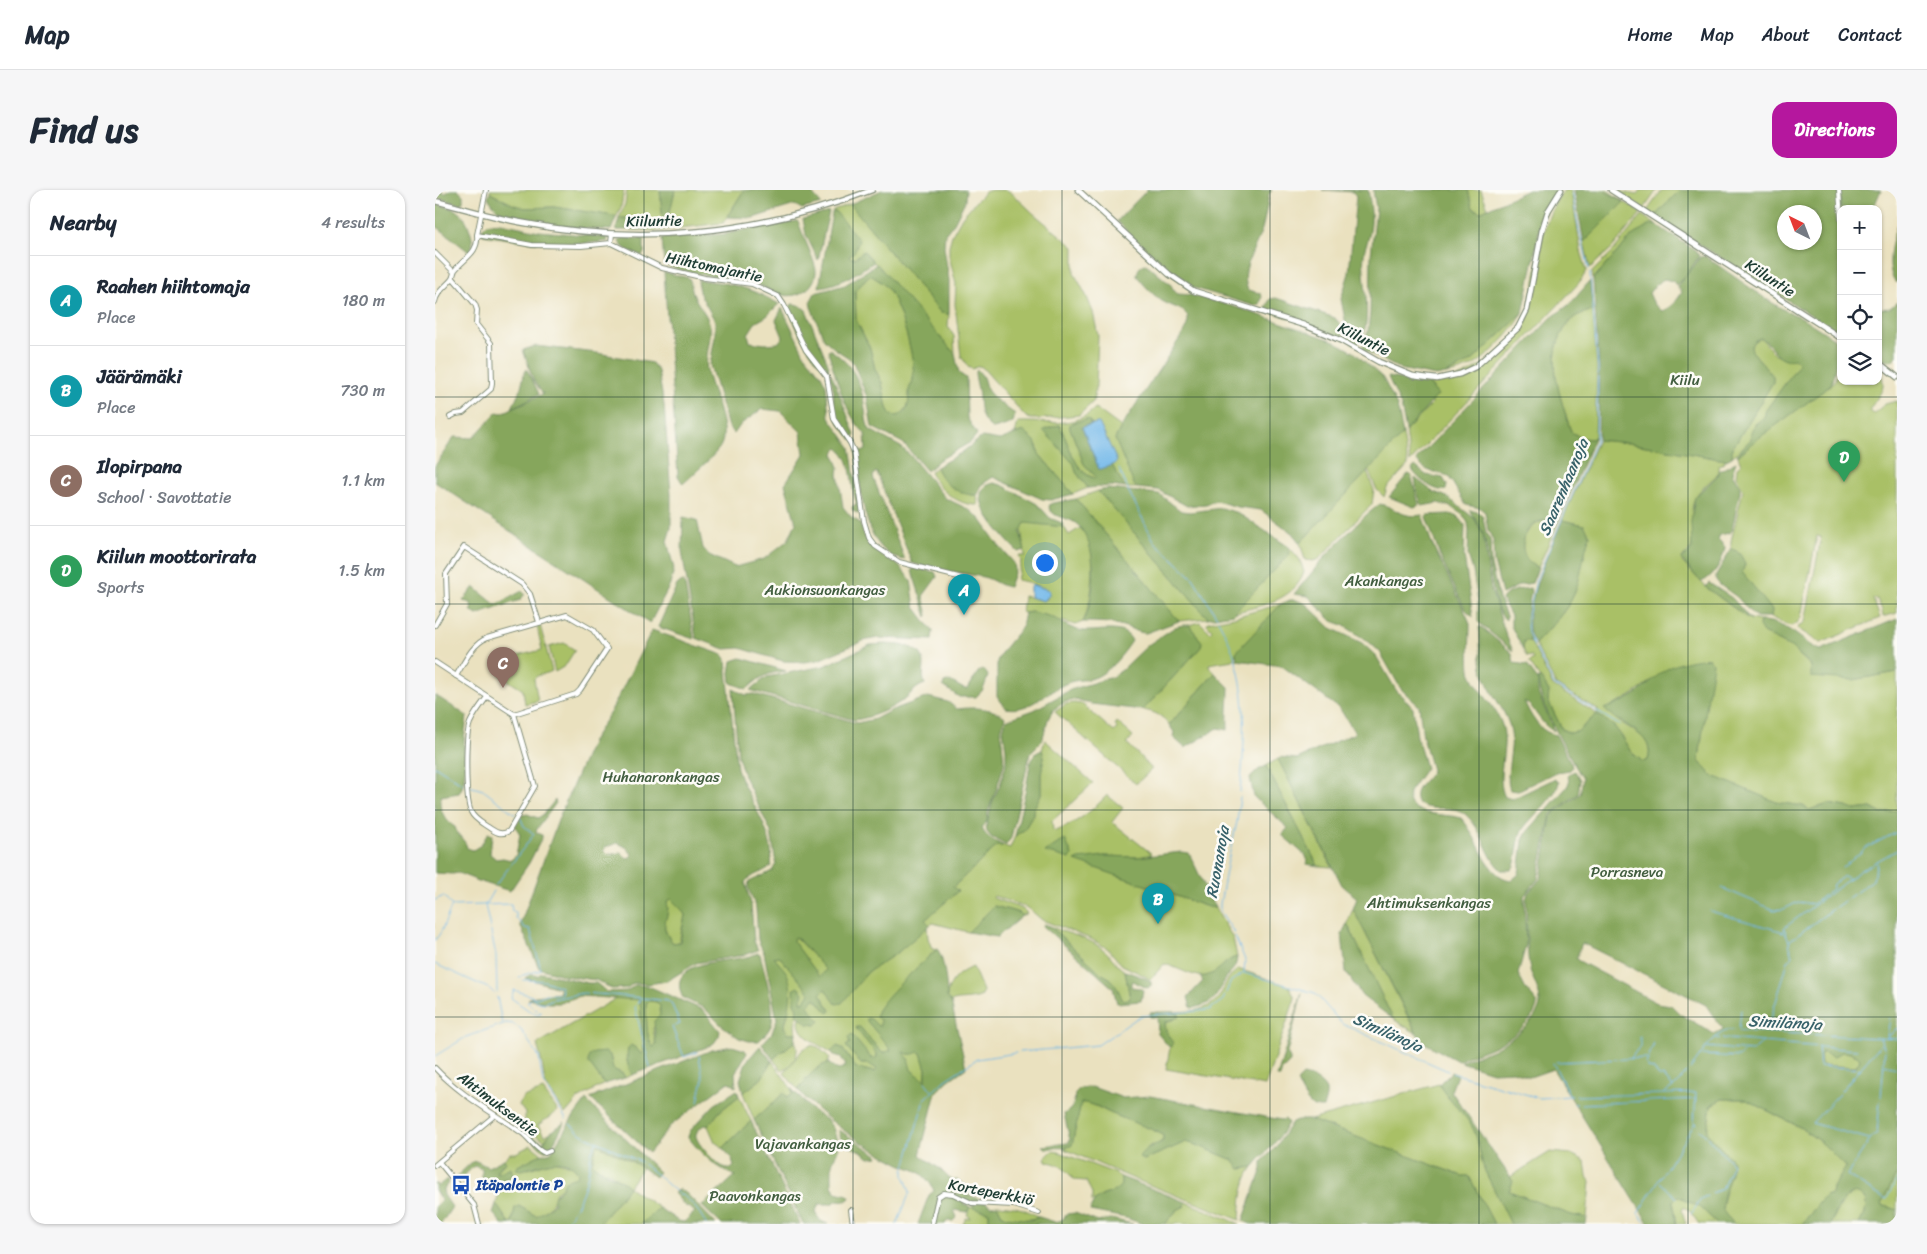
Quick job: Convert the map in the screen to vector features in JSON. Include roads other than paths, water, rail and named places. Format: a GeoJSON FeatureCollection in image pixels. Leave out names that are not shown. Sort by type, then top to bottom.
{"type":"FeatureCollection","features":[{"type":"Feature","properties":{"kind":"street"},"geometry":{"type":"LineString","coordinates":[[435,302],[440,291],[453,278],[454,272],[473,252],[478,242],[477,236],[486,190]]}},
{"type":"Feature","properties":{"kind":"street","name":"Kiiluntie"},"geometry":{"type":"LineString","coordinates":[[435,201],[538,226],[612,234],[693,233],[747,226],[815,210],[872,190]]}},
{"type":"Feature","properties":{"kind":"street","name":"Kiiluntie"},"geometry":{"type":"LineString","coordinates":[[1078,190],[1163,269],[1194,291],[1304,325],[1340,340],[1379,362],[1413,376],[1437,379],[1461,374],[1475,367],[1519,328],[1527,310],[1542,230],[1548,211],[1561,190]]}},
{"type":"Feature","properties":{"kind":"street","name":"Kiiluntie"},"geometry":{"type":"LineString","coordinates":[[1611,190],[1837,335]]}},
{"type":"Feature","properties":{"kind":"street"},"geometry":{"type":"LineString","coordinates":[[1839,190],[1840,205]]}},
{"type":"Feature","properties":{"kind":"street"},"geometry":{"type":"LineString","coordinates":[[477,236],[532,245],[581,246],[611,244],[612,234]]}},
{"type":"Feature","properties":{"kind":"street","name":"Hiihtomajantie"},"geometry":{"type":"LineString","coordinates":[[611,244],[662,268],[705,278],[752,284],[778,296],[785,305],[805,350],[824,372],[829,382],[833,419],[850,443],[853,452],[861,507],[869,538],[879,550],[899,562],[970,580]]}},
{"type":"Feature","properties":{"kind":"street"},"geometry":{"type":"LineString","coordinates":[[435,253],[454,272]]}},
{"type":"Feature","properties":{"kind":"street"},"geometry":{"type":"LineString","coordinates":[[450,417],[456,414],[463,414],[491,388],[493,383],[491,343],[476,324],[477,310],[475,304],[453,278]]}},
{"type":"Feature","properties":{"kind":"street"},"geometry":{"type":"LineString","coordinates":[[1882,365],[1897,377]]}},
{"type":"Feature","properties":{"kind":"street"},"geometry":{"type":"LineString","coordinates":[[435,625],[447,604],[446,574],[464,547],[523,584],[530,594],[539,622]]}},
{"type":"Feature","properties":{"kind":"street"},"geometry":{"type":"LineString","coordinates":[[456,676],[482,640],[567,615],[593,630],[607,649],[580,690],[575,694],[514,714]]}},
{"type":"Feature","properties":{"kind":"street"},"geometry":{"type":"LineString","coordinates":[[435,662],[514,714],[535,786],[509,831],[505,833],[495,832],[478,820],[470,811],[467,799],[469,729],[487,697]]}},
{"type":"Feature","properties":{"kind":"street","name":"Ahtimuksentie"},"geometry":{"type":"LineString","coordinates":[[435,1068],[459,1090],[525,1136],[541,1151],[545,1153],[550,1151]]}},
{"type":"Feature","properties":{"kind":"street"},"geometry":{"type":"LineString","coordinates":[[479,1224],[474,1205],[437,1163],[495,1115]]}},
{"type":"Feature","properties":{"kind":"street","name":"Korteperkkiö"},"geometry":{"type":"LineString","coordinates":[[932,1224],[938,1198],[943,1192],[953,1194],[972,1203],[1014,1205],[1039,1213]]}},
{"type":"Feature","properties":{"kind":"street"},"geometry":{"type":"LineString","coordinates":[[851,1210],[853,1224]]}},
{"type":"Feature","properties":{"kind":"water"},"geometry":{"type":"Polygon","coordinates":[[[1099,423],[1117,461],[1115,464],[1101,469],[1099,469],[1082,427],[1099,423]]]}},
{"type":"Feature","properties":{"kind":"water"},"geometry":{"type":"Polygon","coordinates":[[[1033,585],[1049,590],[1049,595],[1044,601],[1030,597],[1030,587],[1033,585]]]}},
{"type":"Feature","properties":{"kind":"waterway","name":"Saarenhaanoja"},"geometry":{"type":"LineString","coordinates":[[1572,190],[1589,269]]}},
{"type":"Feature","properties":{"kind":"waterway","name":"Saarenhaanoja"},"geometry":{"type":"LineString","coordinates":[[1534,646],[1528,632],[1527,621],[1536,580],[1596,440],[1598,368],[1590,273]]}},
{"type":"Feature","properties":{"kind":"waterway","name":"Ruonanoja"},"geometry":{"type":"LineString","coordinates":[[1119,469],[1128,489]]}},
{"type":"Feature","properties":{"kind":"waterway","name":"Ruonanoja"},"geometry":{"type":"LineString","coordinates":[[1128,490],[1154,541],[1193,578],[1217,617]]}},
{"type":"Feature","properties":{"kind":"waterway","name":"Ruonanoja"},"geometry":{"type":"LineString","coordinates":[[1218,620],[1229,641],[1236,662],[1244,704],[1244,747],[1240,792]]}},
{"type":"Feature","properties":{"kind":"waterway","name":"Saarenhaanoja"},"geometry":{"type":"LineString","coordinates":[[1536,649],[1554,685],[1619,725]]}},
{"type":"Feature","properties":{"kind":"waterway"},"geometry":{"type":"LineString","coordinates":[[435,766],[463,784]]}},
{"type":"Feature","properties":{"kind":"waterway"},"geometry":{"type":"LineString","coordinates":[[469,786],[483,790],[515,814]]}},
{"type":"Feature","properties":{"kind":"waterway","name":"Ruonanoja"},"geometry":{"type":"LineString","coordinates":[[1020,1052],[1098,1045],[1140,1016],[1209,1010],[1223,1000],[1231,981],[1244,973],[1245,960],[1233,931],[1220,911],[1240,797]]}},
{"type":"Feature","properties":{"kind":"waterway"},"geometry":{"type":"LineString","coordinates":[[495,886],[534,834],[524,826],[520,817]]}},
{"type":"Feature","properties":{"kind":"waterway"},"geometry":{"type":"LineString","coordinates":[[1842,868],[1866,848],[1897,832]]}},
{"type":"Feature","properties":{"kind":"waterway"},"geometry":{"type":"LineString","coordinates":[[1767,1032],[1788,961],[1792,958],[1784,928],[1861,870],[1897,850]]}},
{"type":"Feature","properties":{"kind":"waterway"},"geometry":{"type":"LineString","coordinates":[[1789,941],[1873,880],[1877,863]]}},
{"type":"Feature","properties":{"kind":"waterway"},"geometry":{"type":"LineString","coordinates":[[1722,888],[1774,910],[1784,909],[1798,902],[1813,904],[1832,889],[1833,884],[1844,876],[1850,879]]}},
{"type":"Feature","properties":{"kind":"waterway"},"geometry":{"type":"LineString","coordinates":[[493,891],[485,905],[496,955],[497,992]]}},
{"type":"Feature","properties":{"kind":"waterway"},"geometry":{"type":"LineString","coordinates":[[435,900],[444,896],[452,906],[511,904],[512,911],[516,912],[516,918],[525,928],[530,929],[541,970],[519,978]]}},
{"type":"Feature","properties":{"kind":"waterway"},"geometry":{"type":"LineString","coordinates":[[435,940],[443,928],[452,906]]}},
{"type":"Feature","properties":{"kind":"waterway"},"geometry":{"type":"LineString","coordinates":[[1710,911],[1784,932]]}},
{"type":"Feature","properties":{"kind":"waterway"},"geometry":{"type":"LineString","coordinates":[[435,964],[490,989],[494,993]]}},
{"type":"Feature","properties":{"kind":"waterway","name":"Similänoja"},"geometry":{"type":"LineString","coordinates":[[1244,973],[1315,993],[1342,1024],[1448,1071]]}},
{"type":"Feature","properties":{"kind":"waterway"},"geometry":{"type":"LineString","coordinates":[[523,980],[545,981],[561,987],[562,994],[546,994],[537,998],[514,990],[511,998],[531,1012],[538,1014],[542,1012],[527,1002],[533,998],[538,1002],[544,1003],[553,999],[583,993],[668,1001],[672,1005],[680,1024],[672,1027],[684,1057],[698,1052]]}},
{"type":"Feature","properties":{"kind":"waterway"},"geometry":{"type":"LineString","coordinates":[[497,997],[502,1023]]}},
{"type":"Feature","properties":{"kind":"waterway"},"geometry":{"type":"LineString","coordinates":[[640,999],[635,1007],[650,1068]]}},
{"type":"Feature","properties":{"kind":"waterway"},"geometry":{"type":"LineString","coordinates":[[1739,1029],[1741,1010]]}},
{"type":"Feature","properties":{"kind":"waterway"},"geometry":{"type":"LineString","coordinates":[[1887,1037],[1890,1018]]}},
{"type":"Feature","properties":{"kind":"waterway","name":"Ruonanoja"},"geometry":{"type":"LineString","coordinates":[[435,1056],[466,1037],[506,1023],[514,1024],[521,1030],[539,1057],[543,1083],[566,1119]]}},
{"type":"Feature","properties":{"kind":"waterway"},"geometry":{"type":"LineString","coordinates":[[1887,1038],[1897,1028]]}},
{"type":"Feature","properties":{"kind":"waterway","name":"Similänoja"},"geometry":{"type":"LineString","coordinates":[[1690,1069],[1711,1042],[1728,1030],[1897,1039]]}},
{"type":"Feature","properties":{"kind":"waterway"},"geometry":{"type":"LineString","coordinates":[[1631,1058],[1640,1046],[1640,1036]]}},
{"type":"Feature","properties":{"kind":"waterway"},"geometry":{"type":"LineString","coordinates":[[1716,1038],[1857,1050]]}},
{"type":"Feature","properties":{"kind":"waterway"},"geometry":{"type":"LineString","coordinates":[[1841,1091],[1882,1043],[1880,1038]]}},
{"type":"Feature","properties":{"kind":"waterway"},"geometry":{"type":"LineString","coordinates":[[1706,1047],[1752,1051],[1763,1042]]}},
{"type":"Feature","properties":{"kind":"waterway"},"geometry":{"type":"LineString","coordinates":[[1654,1043],[1646,1064],[1659,1076],[1663,1076],[1673,1087]]}},
{"type":"Feature","properties":{"kind":"waterway"},"geometry":{"type":"LineString","coordinates":[[1881,1097],[1885,1050],[1883,1044]]}},
{"type":"Feature","properties":{"kind":"waterway"},"geometry":{"type":"LineString","coordinates":[[1818,1046],[1820,1066],[1861,1069]]}},
{"type":"Feature","properties":{"kind":"waterway"},"geometry":{"type":"LineString","coordinates":[[1703,1055],[1739,1057],[1743,1052]]}},
{"type":"Feature","properties":{"kind":"waterway","name":"Ruonanoja"},"geometry":{"type":"LineString","coordinates":[[905,1167],[924,1100],[945,1080],[977,1059],[1016,1053]]}},
{"type":"Feature","properties":{"kind":"waterway"},"geometry":{"type":"LineString","coordinates":[[698,1102],[703,1079],[699,1056]]}},
{"type":"Feature","properties":{"kind":"waterway"},"geometry":{"type":"LineString","coordinates":[[1556,1062],[1647,1058]]}},
{"type":"Feature","properties":{"kind":"waterway"},"geometry":{"type":"LineString","coordinates":[[1553,1063],[1570,1096]]}},
{"type":"Feature","properties":{"kind":"waterway"},"geometry":{"type":"LineString","coordinates":[[1884,1065],[1897,1068]]}},
{"type":"Feature","properties":{"kind":"waterway","name":"Similänoja"},"geometry":{"type":"LineString","coordinates":[[1452,1073],[1539,1098],[1572,1096]]}},
{"type":"Feature","properties":{"kind":"waterway","name":"Similänoja"},"geometry":{"type":"LineString","coordinates":[[1576,1096],[1663,1094],[1677,1084],[1686,1073]]}},
{"type":"Feature","properties":{"kind":"waterway"},"geometry":{"type":"LineString","coordinates":[[925,1082],[932,1091]]}},
{"type":"Feature","properties":{"kind":"waterway"},"geometry":{"type":"LineString","coordinates":[[1664,1094],[1696,1093],[1694,1122],[1696,1125]]}},
{"type":"Feature","properties":{"kind":"waterway"},"geometry":{"type":"LineString","coordinates":[[1839,1094],[1812,1123],[1869,1139]]}},
{"type":"Feature","properties":{"kind":"waterway"},"geometry":{"type":"LineString","coordinates":[[1581,1104],[1696,1099]]}},
{"type":"Feature","properties":{"kind":"waterway"},"geometry":{"type":"LineString","coordinates":[[1880,1101],[1877,1133],[1870,1139],[1847,1175],[1886,1200],[1897,1179]]}},
{"type":"Feature","properties":{"kind":"waterway"},"geometry":{"type":"LineString","coordinates":[[1646,1224],[1638,1213],[1695,1123]]}},
{"type":"Feature","properties":{"kind":"waterway","name":"Ruonanoja"},"geometry":{"type":"LineString","coordinates":[[570,1124],[581,1134],[641,1162]]}},
{"type":"Feature","properties":{"kind":"waterway"},"geometry":{"type":"LineString","coordinates":[[1700,1130],[1733,1164],[1722,1189],[1712,1193]]}},
{"type":"Feature","properties":{"kind":"waterway"},"geometry":{"type":"LineString","coordinates":[[565,1224],[582,1194],[588,1174],[591,1153],[597,1141]]}},
{"type":"Feature","properties":{"kind":"waterway","name":"Ruonanoja"},"geometry":{"type":"LineString","coordinates":[[644,1164],[679,1194],[683,1195],[698,1211],[706,1224]]}},
{"type":"Feature","properties":{"kind":"waterway","name":"Ruonanoja"},"geometry":{"type":"LineString","coordinates":[[897,1224],[910,1192],[904,1175],[904,1169]]}},
{"type":"Feature","properties":{"kind":"waterway"},"geometry":{"type":"LineString","coordinates":[[1660,1182],[1677,1198]]}},
{"type":"Feature","properties":{"kind":"waterway"},"geometry":{"type":"LineString","coordinates":[[1691,1214],[1702,1198],[1707,1196]]}},
{"type":"Feature","properties":{"kind":"place","name":"Kiilun moottorirata"},"geometry":{"type":"Point","coordinates":[1844,482]}},
{"type":"Feature","properties":{"kind":"place","name":"Raahen hiihtomaja"},"geometry":{"type":"Point","coordinates":[964,615]}},
{"type":"Feature","properties":{"kind":"place","name":"Ilopirpana"},"geometry":{"type":"Point","coordinates":[503,688]}},
{"type":"Feature","properties":{"kind":"place","name":"Jäärämäki"},"geometry":{"type":"Point","coordinates":[1158,924]}},
{"type":"Feature","properties":{"kind":"place","name":"Itäpalontie P"},"geometry":{"type":"Point","coordinates":[461,1185]}},
{"type":"Feature","properties":{"kind":"park label","name":"Kiilu"},"geometry":{"type":"Point","coordinates":[1685,380]}},
{"type":"Feature","properties":{"kind":"park label","name":"Akankangas"},"geometry":{"type":"Point","coordinates":[1384,581]}},
{"type":"Feature","properties":{"kind":"park label","name":"Aukionsuonkangas"},"geometry":{"type":"Point","coordinates":[825,590]}},
{"type":"Feature","properties":{"kind":"park label","name":"Huhanaronkangas"},"geometry":{"type":"Point","coordinates":[661,777]}},
{"type":"Feature","properties":{"kind":"park label","name":"Porrasneva"},"geometry":{"type":"Point","coordinates":[1627,872]}},
{"type":"Feature","properties":{"kind":"park label","name":"Ahtimuksenkangas"},"geometry":{"type":"Point","coordinates":[1429,903]}},
{"type":"Feature","properties":{"kind":"park label","name":"Vajavankangas"},"geometry":{"type":"Point","coordinates":[803,1144]}},
{"type":"Feature","properties":{"kind":"park label","name":"Paavonkangas"},"geometry":{"type":"Point","coordinates":[755,1196]}}]}
